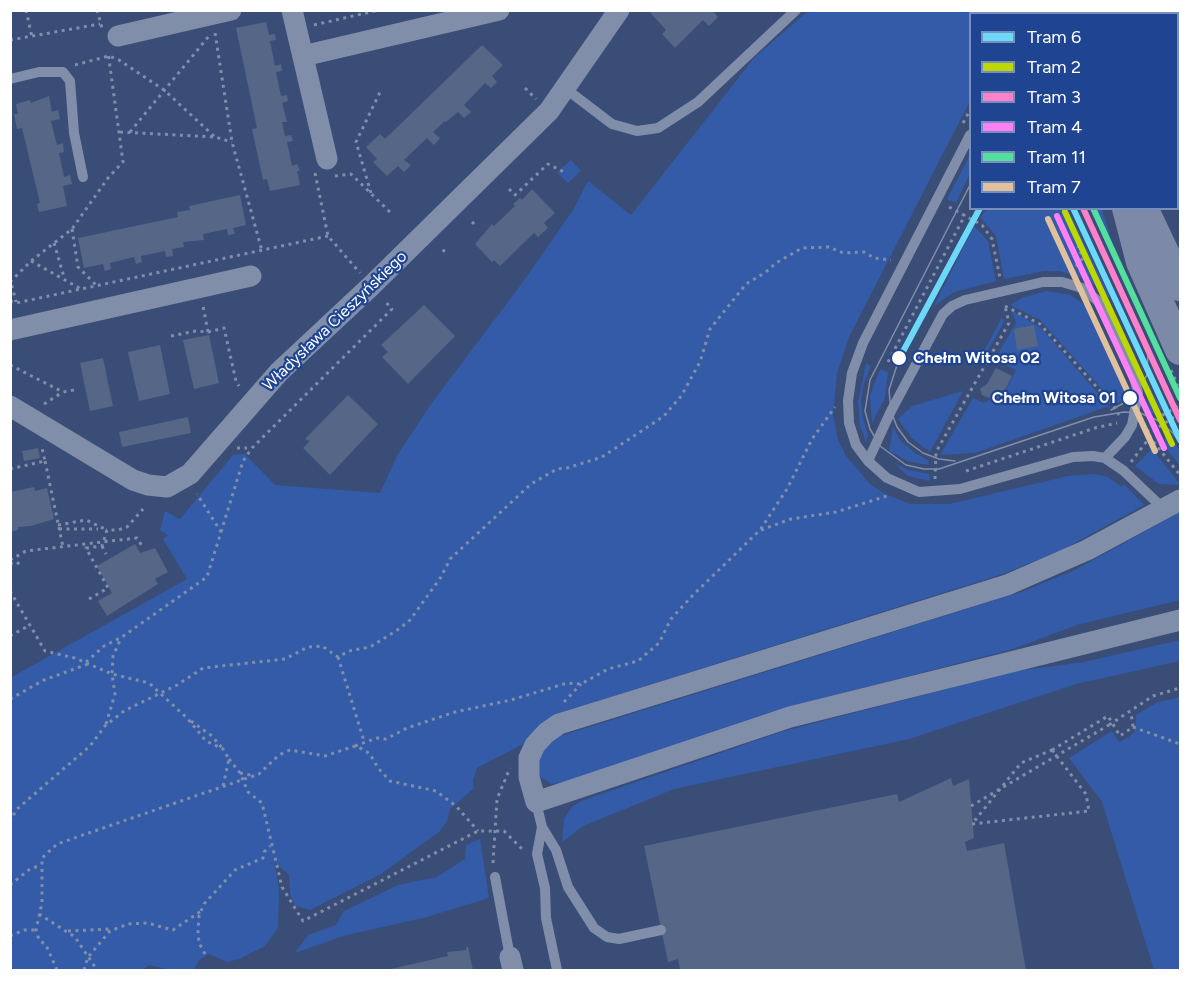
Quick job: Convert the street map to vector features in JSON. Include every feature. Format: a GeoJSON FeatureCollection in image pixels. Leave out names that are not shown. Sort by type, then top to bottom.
{"type":"FeatureCollection","features":[{"type":"Feature","properties":{"kind":"street"},"geometry":{"type":"LineString","coordinates":[[115,29],[231,10]]}},
{"type":"Feature","properties":{"kind":"street"},"geometry":{"type":"LineString","coordinates":[[303,56],[499,10]]}},
{"type":"Feature","properties":{"kind":"street","name":"Władysława Cieszyńskiego"},"geometry":{"type":"LineString","coordinates":[[10,406],[133,480],[148,485],[167,487],[190,474],[279,372],[371,286],[549,111],[566,89],[614,12]]}},
{"type":"Feature","properties":{"kind":"street"},"geometry":{"type":"LineString","coordinates":[[294,20],[327,159]]}},
{"type":"Feature","properties":{"kind":"street"},"geometry":{"type":"LineString","coordinates":[[1128,210],[1141,262],[1180,350]]}},
{"type":"Feature","properties":{"kind":"street"},"geometry":{"type":"LineString","coordinates":[[1144,210],[1180,286]]}},
{"type":"Feature","properties":{"kind":"street"},"geometry":{"type":"LineString","coordinates":[[10,330],[251,276]]}},
{"type":"Feature","properties":{"kind":"street"},"geometry":{"type":"LineString","coordinates":[[1172,505],[1048,569],[1006,585],[559,724],[535,745],[530,758],[529,777],[536,802],[790,717],[1180,620]]}},
{"type":"Feature","properties":{"kind":"lane"},"geometry":{"type":"LineString","coordinates":[[566,89],[612,124],[637,131],[658,129],[698,102],[796,10]]}},
{"type":"Feature","properties":{"kind":"lane"},"geometry":{"type":"LineString","coordinates":[[10,79],[39,72],[63,72],[70,81],[74,133],[83,177]]}},
{"type":"Feature","properties":{"kind":"lane"},"geometry":{"type":"LineString","coordinates":[[969,137],[863,343],[852,373],[848,400],[849,423],[856,445],[868,461],[900,486],[918,492],[960,489],[1073,457],[1093,456],[1105,459],[1172,505]]}},
{"type":"Feature","properties":{"kind":"lane"},"geometry":{"type":"LineString","coordinates":[[868,461],[917,362],[944,314],[952,306],[1043,282],[1062,282],[1082,288],[1098,301],[1134,376],[1137,393],[1132,425],[1125,437],[1105,459]]}},
{"type":"Feature","properties":{"kind":"lane"},"geometry":{"type":"LineString","coordinates":[[536,802],[542,827],[556,850],[568,887],[594,928],[607,937],[619,939],[661,930]]}},
{"type":"Feature","properties":{"kind":"lane"},"geometry":{"type":"LineString","coordinates":[[542,827],[537,854],[545,888],[546,918],[557,970]]}},
{"type":"Feature","properties":{"kind":"lane"},"geometry":{"type":"LineString","coordinates":[[495,877],[512,964]]}},
{"type":"Feature","properties":{"kind":"path"},"geometry":{"type":"LineString","coordinates":[[26,10],[32,37]]}},
{"type":"Feature","properties":{"kind":"path"},"geometry":{"type":"LineString","coordinates":[[97,10],[101,24]]}},
{"type":"Feature","properties":{"kind":"path"},"geometry":{"type":"LineString","coordinates":[[294,20],[379,10]]}},
{"type":"Feature","properties":{"kind":"path"},"geometry":{"type":"LineString","coordinates":[[10,40],[101,24],[115,29]]}},
{"type":"Feature","properties":{"kind":"path"},"geometry":{"type":"LineString","coordinates":[[130,132],[214,30],[232,142],[262,251]]}},
{"type":"Feature","properties":{"kind":"path"},"geometry":{"type":"LineString","coordinates":[[84,62],[109,56],[164,90],[215,137]]}},
{"type":"Feature","properties":{"kind":"path"},"geometry":{"type":"LineString","coordinates":[[16,303],[11,281],[72,229],[108,178],[123,162],[112,66]]}},
{"type":"Feature","properties":{"kind":"path"},"geometry":{"type":"LineString","coordinates":[[371,193],[356,142],[380,92]]}},
{"type":"Feature","properties":{"kind":"path"},"geometry":{"type":"LineString","coordinates":[[120,132],[215,137],[232,142]]}},
{"type":"Feature","properties":{"kind":"path"},"geometry":{"type":"LineString","coordinates":[[327,159],[333,166],[335,177],[351,174],[392,214]]}},
{"type":"Feature","properties":{"kind":"path"},"geometry":{"type":"LineString","coordinates":[[509,189],[515,195],[548,164],[564,172]]}},
{"type":"Feature","properties":{"kind":"path"},"geometry":{"type":"LineString","coordinates":[[320,198],[328,236],[353,264]]}},
{"type":"Feature","properties":{"kind":"path"},"geometry":{"type":"LineString","coordinates":[[888,362],[965,215]]}},
{"type":"Feature","properties":{"kind":"path"},"geometry":{"type":"LineString","coordinates":[[72,229],[74,257],[78,267],[97,286]]}},
{"type":"Feature","properties":{"kind":"path"},"geometry":{"type":"LineString","coordinates":[[10,301],[16,303],[328,236]]}},
{"type":"Feature","properties":{"kind":"path"},"geometry":{"type":"LineString","coordinates":[[54,243],[64,277]]}},
{"type":"Feature","properties":{"kind":"path"},"geometry":{"type":"LineString","coordinates":[[1062,282],[1083,258],[1078,246]]}},
{"type":"Feature","properties":{"kind":"path"},"geometry":{"type":"LineString","coordinates":[[338,657],[349,651],[370,647],[410,620],[441,577],[450,559],[531,484],[557,469],[603,457],[664,416],[682,394],[695,371],[710,329],[746,284],[802,248],[829,247],[843,253],[864,252],[874,258],[892,260],[887,269]]}},
{"type":"Feature","properties":{"kind":"path"},"geometry":{"type":"LineString","coordinates":[[32,261],[64,277],[81,289]]}},
{"type":"Feature","properties":{"kind":"path"},"geometry":{"type":"LineString","coordinates":[[937,492],[936,452],[1009,323],[1005,306]]}},
{"type":"Feature","properties":{"kind":"path"},"geometry":{"type":"LineString","coordinates":[[203,308],[208,332]]}},
{"type":"Feature","properties":{"kind":"path"},"geometry":{"type":"LineString","coordinates":[[10,699],[44,680],[87,663],[104,646],[122,637],[207,577],[243,461],[252,448],[392,309]]}},
{"type":"Feature","properties":{"kind":"path"},"geometry":{"type":"LineString","coordinates":[[171,336],[224,328],[239,386]]}},
{"type":"Feature","properties":{"kind":"path"},"geometry":{"type":"LineString","coordinates":[[10,365],[63,392]]}},
{"type":"Feature","properties":{"kind":"path"},"geometry":{"type":"LineString","coordinates":[[37,407],[63,392],[74,390]]}},
{"type":"Feature","properties":{"kind":"path"},"geometry":{"type":"LineString","coordinates":[[57,970],[46,945],[39,940],[36,930],[44,883],[42,858],[57,844],[255,776],[279,755],[290,750],[325,756],[364,741],[386,739],[406,728],[454,712],[520,698],[556,685],[581,684],[608,669],[638,661],[659,643],[671,619],[693,595],[760,530],[787,489],[812,439],[836,404],[836,416]]}},
{"type":"Feature","properties":{"kind":"path"},"geometry":{"type":"LineString","coordinates":[[1140,441],[1161,416],[1180,405]]}},
{"type":"Feature","properties":{"kind":"path"},"geometry":{"type":"LineString","coordinates":[[1124,471],[1150,436],[1162,424],[1180,413]]}},
{"type":"Feature","properties":{"kind":"path"},"geometry":{"type":"LineString","coordinates":[[963,472],[1088,430],[1119,423]]}},
{"type":"Feature","properties":{"kind":"path"},"geometry":{"type":"LineString","coordinates":[[1150,436],[1180,475]]}},
{"type":"Feature","properties":{"kind":"path"},"geometry":{"type":"LineString","coordinates":[[41,443],[63,546]]}},
{"type":"Feature","properties":{"kind":"path"},"geometry":{"type":"LineString","coordinates":[[10,469],[45,461]]}},
{"type":"Feature","properties":{"kind":"path"},"geometry":{"type":"LineString","coordinates":[[760,530],[791,519],[836,512],[893,495],[886,492]]}},
{"type":"Feature","properties":{"kind":"path"},"geometry":{"type":"LineString","coordinates":[[197,495],[221,532]]}},
{"type":"Feature","properties":{"kind":"path"},"geometry":{"type":"LineString","coordinates":[[58,527],[86,520],[100,528],[118,530],[127,527],[143,509]]}},
{"type":"Feature","properties":{"kind":"path"},"geometry":{"type":"LineString","coordinates":[[58,527],[100,528]]}},
{"type":"Feature","properties":{"kind":"path"},"geometry":{"type":"LineString","coordinates":[[106,554],[102,544],[107,530]]}},
{"type":"Feature","properties":{"kind":"path"},"geometry":{"type":"LineString","coordinates":[[89,599],[108,588],[86,548],[137,538],[142,546]]}},
{"type":"Feature","properties":{"kind":"path"},"geometry":{"type":"LineString","coordinates":[[20,562],[15,565],[10,562],[26,551],[102,544]]}},
{"type":"Feature","properties":{"kind":"path"},"geometry":{"type":"LineString","coordinates":[[10,591],[45,651],[87,663],[112,674],[149,683],[187,718],[206,741],[223,749]]}},
{"type":"Feature","properties":{"kind":"path"},"geometry":{"type":"LineString","coordinates":[[10,636],[30,625]]}},
{"type":"Feature","properties":{"kind":"path"},"geometry":{"type":"LineString","coordinates":[[10,822],[16,810],[90,746],[105,726],[111,715],[115,694],[112,674],[113,656],[122,637]]}},
{"type":"Feature","properties":{"kind":"path"},"geometry":{"type":"LineString","coordinates":[[105,726],[124,711],[162,693],[203,668],[285,659],[308,647],[322,646],[338,657],[364,741]]}},
{"type":"Feature","properties":{"kind":"path"},"geometry":{"type":"LineString","coordinates":[[971,806],[1131,712],[1153,696],[1180,688]]}},
{"type":"Feature","properties":{"kind":"path"},"geometry":{"type":"LineString","coordinates":[[1131,712],[1132,727]]}},
{"type":"Feature","properties":{"kind":"path"},"geometry":{"type":"LineString","coordinates":[[1052,750],[1086,794],[1089,812],[972,824],[1021,763],[1052,750],[1108,716],[1120,736],[1132,727]]}},
{"type":"Feature","properties":{"kind":"path"},"geometry":{"type":"LineString","coordinates":[[187,718],[212,736],[240,773],[248,792],[262,803],[270,846],[282,887],[303,921],[478,831],[494,829],[504,831],[528,855]]}},
{"type":"Feature","properties":{"kind":"path"},"geometry":{"type":"LineString","coordinates":[[1132,727],[1180,744]]}},
{"type":"Feature","properties":{"kind":"path"},"geometry":{"type":"LineString","coordinates":[[354,746],[370,754],[378,768],[390,781],[436,791],[456,806],[478,831]]}},
{"type":"Feature","properties":{"kind":"path"},"geometry":{"type":"LineString","coordinates":[[495,877],[494,829],[497,799],[508,769],[519,761],[530,758]]}},
{"type":"Feature","properties":{"kind":"path"},"geometry":{"type":"LineString","coordinates":[[223,786],[230,759]]}},
{"type":"Feature","properties":{"kind":"path"},"geometry":{"type":"LineString","coordinates":[[240,773],[255,776]]}},
{"type":"Feature","properties":{"kind":"path"},"geometry":{"type":"LineString","coordinates":[[84,970],[88,957],[105,935],[128,924],[147,923],[173,930],[201,911],[219,885],[235,870],[263,858],[264,852],[270,846]]}},
{"type":"Feature","properties":{"kind":"path"},"geometry":{"type":"LineString","coordinates":[[10,885],[30,869],[41,865]]}},
{"type":"Feature","properties":{"kind":"path"},"geometry":{"type":"LineString","coordinates":[[201,911],[199,943],[205,954]]}},
{"type":"Feature","properties":{"kind":"path"},"geometry":{"type":"LineString","coordinates":[[39,915],[68,931],[84,948],[97,970]]}},
{"type":"Feature","properties":{"kind":"path"},"geometry":{"type":"LineString","coordinates":[[10,936],[24,930],[36,930]]}},
{"type":"Feature","properties":{"kind":"path"},"geometry":{"type":"LineString","coordinates":[[68,931],[114,930]]}},
{"type":"Feature","properties":{"kind":"shaded area"},"geometry":{"type":"Polygon","coordinates":[[[808,11],[1019,11],[969,12],[969,103],[849,337],[837,373],[833,415],[838,440],[846,456],[870,484],[885,494],[910,504],[949,504],[1068,476],[1093,474],[1108,477],[1122,487],[1124,484],[1144,505],[1064,549],[1003,574],[559,713],[523,744],[477,768],[473,780],[474,788],[450,809],[447,821],[439,832],[381,874],[310,910],[296,906],[290,894],[289,875],[274,862],[279,887],[278,928],[265,946],[239,959],[227,962],[209,954],[199,960],[194,970],[169,970],[150,965],[142,970],[11,970],[10,678],[187,579],[163,539],[168,535],[160,530],[165,511],[180,519],[233,455],[245,454],[275,485],[380,493],[398,454],[431,404],[520,286],[573,210],[588,181],[631,215],[754,58],[808,11]]]}},
{"type":"Feature","properties":{"kind":"shaded area"},"geometry":{"type":"Polygon","coordinates":[[[969,157],[969,175],[956,203],[947,199],[969,157]]]}},
{"type":"Feature","properties":{"kind":"shaded area"},"geometry":{"type":"Polygon","coordinates":[[[571,160],[581,171],[568,183],[557,172],[571,160]]]}},
{"type":"Feature","properties":{"kind":"shaded area"},"geometry":{"type":"Polygon","coordinates":[[[986,210],[1068,210],[1111,299],[1089,281],[1060,271],[1044,271],[1004,279],[996,236],[980,217],[986,210]]]}},
{"type":"Feature","properties":{"kind":"shaded area"},"geometry":{"type":"Polygon","coordinates":[[[1090,210],[1102,210],[1121,273],[1090,210]]]}},
{"type":"Feature","properties":{"kind":"shaded area"},"geometry":{"type":"Polygon","coordinates":[[[974,226],[988,241],[996,281],[954,292],[934,306],[974,226]]]}},
{"type":"Feature","properties":{"kind":"shaded area"},"geometry":{"type":"Polygon","coordinates":[[[1047,291],[1070,295],[1090,308],[1122,372],[1128,392],[1125,399],[1118,403],[1101,388],[1040,320],[1010,305],[1024,297],[1047,291]]]}},
{"type":"Feature","properties":{"kind":"shaded area"},"geometry":{"type":"Polygon","coordinates":[[[1011,310],[1041,328],[1109,406],[975,453],[940,455],[973,398],[984,403],[990,399],[999,403],[1016,370],[995,359],[1016,323],[1011,310]]]}},
{"type":"Feature","properties":{"kind":"shaded area"},"geometry":{"type":"Polygon","coordinates":[[[1002,317],[1004,322],[986,354],[983,353],[1002,317]]]}},
{"type":"Feature","properties":{"kind":"shaded area"},"geometry":{"type":"Polygon","coordinates":[[[866,363],[871,366],[864,383],[861,400],[868,435],[866,442],[860,425],[858,402],[866,363]]]}},
{"type":"Feature","properties":{"kind":"shaded area"},"geometry":{"type":"Polygon","coordinates":[[[880,369],[888,372],[885,398],[872,423],[870,396],[880,369]]]}},
{"type":"Feature","properties":{"kind":"shaded area"},"geometry":{"type":"Polygon","coordinates":[[[1147,383],[1162,409],[1154,414],[1148,412],[1147,383]]]}},
{"type":"Feature","properties":{"kind":"shaded area"},"geometry":{"type":"Polygon","coordinates":[[[963,391],[930,452],[912,438],[898,419],[912,406],[963,391]]]}},
{"type":"Feature","properties":{"kind":"shaded area"},"geometry":{"type":"Polygon","coordinates":[[[893,427],[901,441],[928,460],[929,465],[910,462],[889,451],[893,427]]]}},
{"type":"Feature","properties":{"kind":"shaded area"},"geometry":{"type":"Polygon","coordinates":[[[1168,434],[1180,450],[1180,466],[1165,447],[1165,436],[1168,434]]]}},
{"type":"Feature","properties":{"kind":"shaded area"},"geometry":{"type":"Polygon","coordinates":[[[1152,449],[1180,485],[1159,484],[1135,466],[1152,449]]]}},
{"type":"Feature","properties":{"kind":"shaded area"},"geometry":{"type":"Polygon","coordinates":[[[894,463],[908,470],[929,474],[930,481],[908,476],[894,463]]]}},
{"type":"Feature","properties":{"kind":"shaded area"},"geometry":{"type":"Polygon","coordinates":[[[1180,512],[1180,600],[1077,625],[1013,649],[770,712],[565,782],[551,784],[538,775],[537,757],[554,738],[1024,591],[1077,569],[1180,512]]]}},
{"type":"Feature","properties":{"kind":"shaded area"},"geometry":{"type":"Polygon","coordinates":[[[1180,640],[1180,661],[1076,684],[909,739],[674,789],[583,826],[562,842],[564,819],[571,808],[581,801],[784,731],[1017,671],[1084,662],[1180,640]]]}},
{"type":"Feature","properties":{"kind":"shaded area"},"geometry":{"type":"Polygon","coordinates":[[[1180,697],[1180,970],[1154,970],[1102,802],[1069,758],[1112,731],[1119,742],[1130,736],[1135,731],[1136,715],[1156,703],[1180,697]]]}},
{"type":"Feature","properties":{"kind":"shaded area"},"geometry":{"type":"Polygon","coordinates":[[[480,839],[489,898],[427,917],[343,936],[295,953],[308,935],[336,925],[344,911],[398,885],[437,877],[465,859],[466,845],[480,839]]]}},
{"type":"Feature","properties":{"kind":"building"},"geometry":{"type":"Polygon","coordinates":[[[648,10],[712,10],[718,17],[709,26],[703,20],[675,48],[662,34],[666,30],[648,10]]]}},
{"type":"Feature","properties":{"kind":"building"},"geometry":{"type":"Polygon","coordinates":[[[266,22],[269,35],[275,34],[276,40],[270,41],[275,66],[281,64],[282,71],[276,72],[281,96],[287,95],[288,101],[282,103],[287,122],[282,122],[285,136],[291,135],[293,141],[287,142],[292,166],[297,164],[300,171],[297,171],[300,185],[270,191],[267,179],[263,180],[252,129],[257,128],[236,28],[266,22]]]}},
{"type":"Feature","properties":{"kind":"building"},"geometry":{"type":"Polygon","coordinates":[[[482,45],[503,65],[492,76],[497,82],[491,88],[485,83],[464,105],[471,112],[464,118],[458,112],[433,132],[440,138],[434,145],[427,138],[404,160],[411,165],[404,172],[398,166],[387,176],[373,162],[377,159],[366,147],[380,134],[385,139],[482,45]]]}},
{"type":"Feature","properties":{"kind":"building"},"geometry":{"type":"Polygon","coordinates":[[[49,96],[52,112],[58,110],[60,119],[51,121],[57,145],[63,143],[64,152],[59,153],[64,177],[70,175],[72,184],[63,186],[67,206],[39,212],[37,204],[40,203],[22,128],[17,129],[14,114],[18,114],[16,104],[30,100],[31,103],[49,96]]]}},
{"type":"Feature","properties":{"kind":"building"},"geometry":{"type":"Polygon","coordinates":[[[532,189],[555,213],[544,223],[548,228],[538,237],[534,233],[500,266],[494,260],[492,262],[475,244],[492,224],[494,226],[515,206],[513,204],[520,198],[522,200],[532,189]]]}},
{"type":"Feature","properties":{"kind":"building"},"geometry":{"type":"Polygon","coordinates":[[[240,195],[246,225],[233,228],[235,234],[228,235],[227,229],[203,234],[204,240],[183,242],[184,247],[172,249],[173,256],[166,257],[165,251],[141,256],[142,262],[136,264],[134,257],[110,263],[111,269],[105,271],[103,264],[84,268],[78,238],[178,217],[177,212],[190,210],[189,206],[240,195]]]}},
{"type":"Feature","properties":{"kind":"building"},"geometry":{"type":"Polygon","coordinates":[[[424,305],[455,336],[408,384],[382,357],[388,352],[381,345],[424,305]]]}},
{"type":"Feature","properties":{"kind":"building"},"geometry":{"type":"Polygon","coordinates":[[[1034,325],[1038,346],[1017,350],[1014,329],[1034,325]]]}},
{"type":"Feature","properties":{"kind":"building"},"geometry":{"type":"Polygon","coordinates":[[[209,335],[219,383],[194,389],[183,340],[209,335]]]}},
{"type":"Feature","properties":{"kind":"building"},"geometry":{"type":"Polygon","coordinates":[[[160,345],[170,394],[139,401],[128,352],[160,345]]]}},
{"type":"Feature","properties":{"kind":"building"},"geometry":{"type":"Polygon","coordinates":[[[103,358],[113,406],[90,411],[80,363],[103,358]]]}},
{"type":"Feature","properties":{"kind":"building"},"geometry":{"type":"Polygon","coordinates":[[[996,368],[1012,376],[999,402],[982,395],[980,389],[987,384],[996,368]]]}},
{"type":"Feature","properties":{"kind":"building"},"geometry":{"type":"Polygon","coordinates":[[[348,395],[378,424],[330,475],[303,448],[310,441],[305,439],[348,395]]]}},
{"type":"Feature","properties":{"kind":"building"},"geometry":{"type":"Polygon","coordinates":[[[188,417],[191,433],[122,447],[119,432],[188,417]]]}},
{"type":"Feature","properties":{"kind":"building"},"geometry":{"type":"Polygon","coordinates":[[[38,448],[40,458],[24,461],[22,451],[38,448]]]}},
{"type":"Feature","properties":{"kind":"building"},"geometry":{"type":"Polygon","coordinates":[[[34,487],[35,491],[47,488],[54,519],[31,526],[18,527],[18,530],[10,532],[10,492],[34,487]]]}},
{"type":"Feature","properties":{"kind":"building"},"geometry":{"type":"Polygon","coordinates":[[[135,544],[140,553],[155,548],[168,572],[155,579],[158,584],[107,616],[98,601],[112,593],[97,566],[135,544]]]}},
{"type":"Feature","properties":{"kind":"building"},"geometry":{"type":"Polygon","coordinates":[[[951,778],[953,786],[969,779],[974,838],[965,842],[967,851],[1004,843],[1026,970],[680,970],[678,959],[668,962],[644,846],[897,794],[899,802],[951,778]]]}},
{"type":"Feature","properties":{"kind":"building"},"geometry":{"type":"Polygon","coordinates":[[[468,947],[473,970],[386,970],[448,956],[447,952],[466,950],[468,947]]]}},
{"type":"Feature","properties":{"kind":"tram line"},"geometry":{"type":"LineString","coordinates":[[969,187],[870,380],[865,411],[870,429],[880,446],[906,465],[924,469],[939,469],[1094,417],[1124,412],[1140,413],[1157,420],[1173,433],[1180,443]]}},
{"type":"Feature","properties":{"kind":"tram line","name":"6"},"geometry":{"type":"LineString","coordinates":[[899,359],[979,210]]}},
{"type":"Feature","properties":{"kind":"tram line","name":"6"},"geometry":{"type":"LineString","coordinates":[[1074,210],[1180,440]]}},
{"type":"Feature","properties":{"kind":"tram line","name":"3"},"geometry":{"type":"LineString","coordinates":[[1084,210],[1180,420]]}},
{"type":"Feature","properties":{"kind":"tram line","name":"11"},"geometry":{"type":"LineString","coordinates":[[1094,210],[1180,398]]}},
{"type":"Feature","properties":{"kind":"tram line","name":"2"},"geometry":{"type":"LineString","coordinates":[[1065,212],[1172,444]]}},
{"type":"Feature","properties":{"kind":"tram line","name":"4"},"geometry":{"type":"LineString","coordinates":[[1057,216],[1164,448]]}},
{"type":"Feature","properties":{"kind":"tram line","name":"7"},"geometry":{"type":"LineString","coordinates":[[1048,219],[1155,451]]}},
{"type":"Feature","properties":{"kind":"tram line"},"geometry":{"type":"LineString","coordinates":[[1111,410],[1133,398],[1147,375],[1148,352],[1142,332]]}},
{"type":"Feature","properties":{"kind":"tram line"},"geometry":{"type":"LineString","coordinates":[[899,359],[889,390],[891,411],[897,427],[908,442],[923,453],[939,459],[955,461]]}},
{"type":"Feature","properties":{"kind":"place","name":"Chełm Witosa 02"},"geometry":{"type":"Point","coordinates":[899,358]}},
{"type":"Feature","properties":{"kind":"place","name":"Chełm Witosa 01"},"geometry":{"type":"Point","coordinates":[1130,398]}}]}
